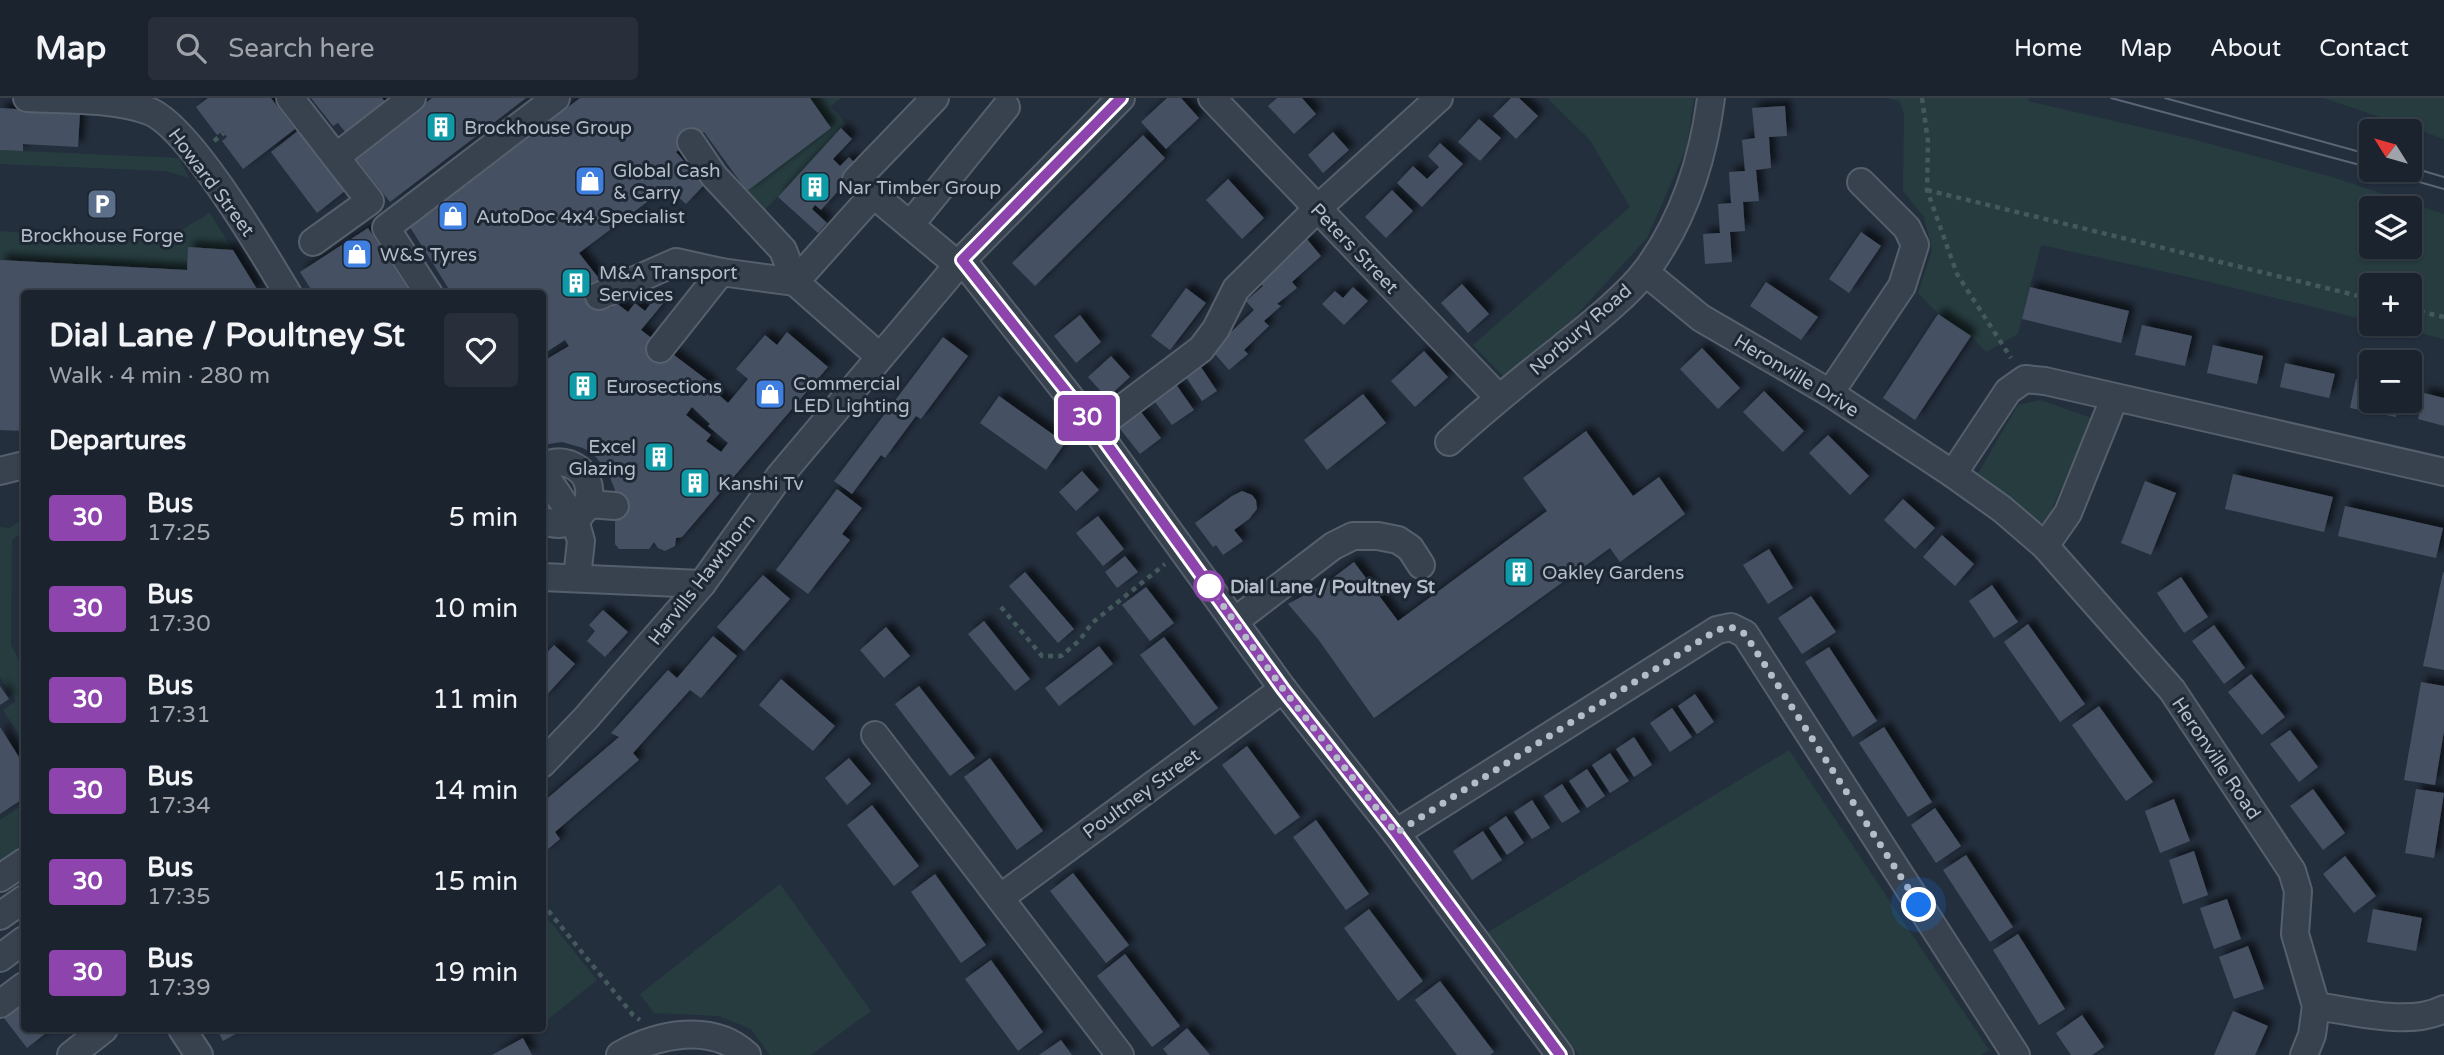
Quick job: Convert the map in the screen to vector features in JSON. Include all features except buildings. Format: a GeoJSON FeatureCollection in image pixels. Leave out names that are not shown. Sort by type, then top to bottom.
{"type":"FeatureCollection","features":[{"type":"Feature","properties":{"kind":"street","name":"Howard Street"},"geometry":{"type":"LineString","coordinates":[[27,98],[86,100],[149,111],[169,109],[178,133],[295,290]]}},
{"type":"Feature","properties":{"kind":"street"},"geometry":{"type":"LineString","coordinates":[[290,98],[336,157],[376,197],[313,242]]}},
{"type":"Feature","properties":{"kind":"street"},"geometry":{"type":"LineString","coordinates":[[336,157],[412,98]]}},
{"type":"Feature","properties":{"kind":"street"},"geometry":{"type":"LineString","coordinates":[[432,288],[416,256],[380,232],[556,98]]}},
{"type":"Feature","properties":{"kind":"street"},"geometry":{"type":"LineString","coordinates":[[935,98],[856,180],[960,262],[1096,429],[1283,689],[1396,833],[1560,1055]]}},
{"type":"Feature","properties":{"kind":"street","name":"Harvills Hawthorn"},"geometry":{"type":"LineString","coordinates":[[546,760],[586,718],[702,584],[779,477],[960,262],[1121,98]]}},
{"type":"Feature","properties":{"kind":"street","name":"Peters Street"},"geometry":{"type":"LineString","coordinates":[[1212,98],[1499,398]]}},
{"type":"Feature","properties":{"kind":"street"},"geometry":{"type":"LineString","coordinates":[[1096,429],[1201,349],[1216,329],[1236,289],[1318,208],[1439,98]]}},
{"type":"Feature","properties":{"kind":"street","name":"Norbury Road"},"geometry":{"type":"LineString","coordinates":[[1448,442],[1599,317],[1645,272],[1681,210],[1696,173],[1711,98]]}},
{"type":"Feature","properties":{"kind":"street"},"geometry":{"type":"LineString","coordinates":[[910,225],[1006,107]]}},
{"type":"Feature","properties":{"kind":"street"},"geometry":{"type":"LineString","coordinates":[[691,142],[714,176],[783,250],[795,282],[880,357]]}},
{"type":"Feature","properties":{"kind":"street"},"geometry":{"type":"LineString","coordinates":[[1830,393],[1902,286],[1915,245],[1907,228],[1861,182]]}},
{"type":"Feature","properties":{"kind":"street"},"geometry":{"type":"LineString","coordinates":[[795,282],[873,195]]}},
{"type":"Feature","properties":{"kind":"street"},"geometry":{"type":"LineString","coordinates":[[599,296],[676,262],[721,272],[795,282]]}},
{"type":"Feature","properties":{"kind":"street"},"geometry":{"type":"LineString","coordinates":[[660,349],[721,272]]}},
{"type":"Feature","properties":{"kind":"street","name":"Heronville Drive"},"geometry":{"type":"LineString","coordinates":[[1645,272],[1701,318],[1830,393],[1953,474]]}},
{"type":"Feature","properties":{"kind":"street"},"geometry":{"type":"LineString","coordinates":[[1953,474],[2008,391],[2025,379],[2045,381],[2114,399],[2444,472]]}},
{"type":"Feature","properties":{"kind":"street"},"geometry":{"type":"LineString","coordinates":[[2045,546],[2067,513],[2114,399]]}},
{"type":"Feature","properties":{"kind":"street"},"geometry":{"type":"LineString","coordinates":[[546,467],[556,462],[586,462],[588,483],[581,512],[577,578]]}},
{"type":"Feature","properties":{"kind":"street"},"geometry":{"type":"LineString","coordinates":[[0,471],[21,466]]}},
{"type":"Feature","properties":{"kind":"street"},"geometry":{"type":"LineString","coordinates":[[546,473],[581,512]]}},
{"type":"Feature","properties":{"kind":"street","name":"Heronville Road"},"geometry":{"type":"LineString","coordinates":[[1953,474],[2002,509],[2045,546],[2172,690],[2292,870],[2298,891],[2295,934],[2316,1006],[2312,1035],[2305,1055]]}},
{"type":"Feature","properties":{"kind":"street"},"geometry":{"type":"LineString","coordinates":[[546,522],[554,525],[565,524],[581,512],[615,506]]}},
{"type":"Feature","properties":{"kind":"street"},"geometry":{"type":"LineString","coordinates":[[1235,621],[1333,546],[1353,536],[1378,536],[1398,540],[1410,548],[1421,565]]}},
{"type":"Feature","properties":{"kind":"street"},"geometry":{"type":"LineString","coordinates":[[546,576],[702,584]]}},
{"type":"Feature","properties":{"kind":"street"},"geometry":{"type":"LineString","coordinates":[[1396,833],[1717,630],[1731,627],[1745,634],[2016,1055]]}},
{"type":"Feature","properties":{"kind":"street","name":"Poultney Street"},"geometry":{"type":"LineString","coordinates":[[1000,898],[1283,689]]}},
{"type":"Feature","properties":{"kind":"street"},"geometry":{"type":"LineString","coordinates":[[875,735],[1120,1055]]}},
{"type":"Feature","properties":{"kind":"street"},"geometry":{"type":"LineString","coordinates":[[0,878],[21,864]]}},
{"type":"Feature","properties":{"kind":"street"},"geometry":{"type":"LineString","coordinates":[[0,916],[21,901]]}},
{"type":"Feature","properties":{"kind":"street"},"geometry":{"type":"LineString","coordinates":[[0,958],[21,942]]}},
{"type":"Feature","properties":{"kind":"street"},"geometry":{"type":"LineString","coordinates":[[0,1003],[21,988]]}},
{"type":"Feature","properties":{"kind":"street"},"geometry":{"type":"LineString","coordinates":[[2316,1006],[2399,1017],[2424,1017],[2444,1009]]}},
{"type":"Feature","properties":{"kind":"street"},"geometry":{"type":"LineString","coordinates":[[71,1055],[100,1032]]}},
{"type":"Feature","properties":{"kind":"street"},"geometry":{"type":"LineString","coordinates":[[184,1032],[200,1055]]}},
{"type":"Feature","properties":{"kind":"street"},"geometry":{"type":"LineString","coordinates":[[620,1055],[661,1038],[692,1034],[720,1039],[747,1055]]}},
{"type":"Feature","properties":{"kind":"path"},"geometry":{"type":"LineString","coordinates":[[1922,98],[1928,142],[1927,190],[1957,274],[2025,379]]}},
{"type":"Feature","properties":{"kind":"path"},"geometry":{"type":"LineString","coordinates":[[1927,190],[2359,296]]}},
{"type":"Feature","properties":{"kind":"path"},"geometry":{"type":"LineString","coordinates":[[2422,312],[2444,317]]}},
{"type":"Feature","properties":{"kind":"path"},"geometry":{"type":"LineString","coordinates":[[1000,607],[1042,656],[1061,656],[1079,641],[1092,623],[1183,549]]}},
{"type":"Feature","properties":{"kind":"path"},"geometry":{"type":"LineString","coordinates":[[546,908],[633,1015],[661,1038]]}},
{"type":"Feature","properties":{"kind":"green space"},"geometry":{"type":"Polygon","coordinates":[[[810,98],[841,98],[831,106],[846,124],[763,212],[747,191],[831,128],[810,98]]]}},
{"type":"Feature","properties":{"kind":"green space"},"geometry":{"type":"Polygon","coordinates":[[[1547,98],[1694,98],[1687,147],[1647,238],[1573,319],[1503,376],[1473,345],[1630,207],[1589,139],[1547,98]]]}},
{"type":"Feature","properties":{"kind":"green space"},"geometry":{"type":"Polygon","coordinates":[[[1887,98],[2029,98],[2028,101],[2192,139],[2332,177],[2390,196],[2359,196],[2359,259],[2422,259],[2422,207],[2444,214],[2444,339],[2422,334],[2422,273],[2359,273],[2359,318],[2041,245],[2018,334],[1986,352],[1971,336],[1938,314],[1918,293],[1932,250],[1924,217],[1903,191],[1904,113],[1899,101],[1887,98]]]}},
{"type":"Feature","properties":{"kind":"green space"},"geometry":{"type":"Polygon","coordinates":[[[2324,98],[2444,98],[2444,139],[2422,131],[2422,119],[2385,119],[2324,98]]]}},
{"type":"Feature","properties":{"kind":"green space"},"geometry":{"type":"Polygon","coordinates":[[[0,150],[179,158],[189,178],[165,171],[0,164],[0,150]]]}},
{"type":"Feature","properties":{"kind":"green space"},"geometry":{"type":"Polygon","coordinates":[[[210,213],[233,250],[187,270],[0,260],[0,231],[161,242],[210,213]]]}},
{"type":"Feature","properties":{"kind":"green space"},"geometry":{"type":"Polygon","coordinates":[[[2040,400],[2092,418],[2045,525],[1976,477],[2018,405],[2040,400]]]}},
{"type":"Feature","properties":{"kind":"green space"},"geometry":{"type":"Polygon","coordinates":[[[21,521],[21,534],[12,540],[11,645],[21,664],[21,739],[3,710],[16,701],[0,677],[0,527],[9,528],[21,521]]]}},
{"type":"Feature","properties":{"kind":"green space"},"geometry":{"type":"Polygon","coordinates":[[[1789,750],[1989,1050],[1981,1055],[1579,1055],[1488,932],[1789,750]]]}},
{"type":"Feature","properties":{"kind":"green space"},"geometry":{"type":"Polygon","coordinates":[[[21,806],[21,848],[0,861],[0,820],[21,806]]]}},
{"type":"Feature","properties":{"kind":"green space"},"geometry":{"type":"Polygon","coordinates":[[[780,884],[871,1011],[811,1055],[770,1055],[751,1029],[719,1016],[654,1013],[640,994],[780,884]]]}},
{"type":"Feature","properties":{"kind":"green space"},"geometry":{"type":"Polygon","coordinates":[[[546,917],[597,980],[546,1021],[546,917]]]}},
{"type":"Feature","properties":{"kind":"tram line"},"geometry":{"type":"LineString","coordinates":[[2111,98],[2359,165]]}},
{"type":"Feature","properties":{"kind":"tram line"},"geometry":{"type":"LineString","coordinates":[[2165,98],[2359,152]]}},
{"type":"Feature","properties":{"kind":"tram line"},"geometry":{"type":"LineString","coordinates":[[2422,171],[2444,177]]}},
{"type":"Feature","properties":{"kind":"tram line"},"geometry":{"type":"LineString","coordinates":[[2419,182],[2444,189]]}},
{"type":"Feature","properties":{"kind":"bus line","name":"30"},"geometry":{"type":"LineString","coordinates":[[1121,98],[962,260],[1096,429],[1283,689],[1396,833],[1560,1055]]}},
{"type":"Feature","properties":{"kind":"place","name":"Brockhouse Group"},"geometry":{"type":"Point","coordinates":[441,127]}},
{"type":"Feature","properties":{"kind":"place","name":"Global Cash & Carry"},"geometry":{"type":"Point","coordinates":[590,181]}},
{"type":"Feature","properties":{"kind":"place","name":"Nar Timber Group"},"geometry":{"type":"Point","coordinates":[815,187]}},
{"type":"Feature","properties":{"kind":"place","name":"Brockhouse Forge"},"geometry":{"type":"Point","coordinates":[102,204]}},
{"type":"Feature","properties":{"kind":"place","name":"AutoDoc 4x4 Specialist"},"geometry":{"type":"Point","coordinates":[453,216]}},
{"type":"Feature","properties":{"kind":"place","name":"W&S Tyres"},"geometry":{"type":"Point","coordinates":[357,254]}},
{"type":"Feature","properties":{"kind":"place","name":"M&A Transport Services"},"geometry":{"type":"Point","coordinates":[576,283]}},
{"type":"Feature","properties":{"kind":"place","name":"Eurosections"},"geometry":{"type":"Point","coordinates":[583,386]}},
{"type":"Feature","properties":{"kind":"place","name":"Commercial LED Lighting"},"geometry":{"type":"Point","coordinates":[770,394]}},
{"type":"Feature","properties":{"kind":"place","name":"Excel Glazing"},"geometry":{"type":"Point","coordinates":[659,457]}},
{"type":"Feature","properties":{"kind":"place","name":"Kanshi Tv"},"geometry":{"type":"Point","coordinates":[695,483]}},
{"type":"Feature","properties":{"kind":"place","name":"Oakley Gardens"},"geometry":{"type":"Point","coordinates":[1519,572]}},
{"type":"Feature","properties":{"kind":"place","name":"Dial Lane / Poultney St"},"geometry":{"type":"Point","coordinates":[1209,586]}},
{"type":"Feature","properties":{"kind":"route"},"geometry":{"type":"LineString","coordinates":[[1209,586],[1283,689],[1396,833],[1717,630],[1731,627],[1745,634],[1919,905]]}}]}
